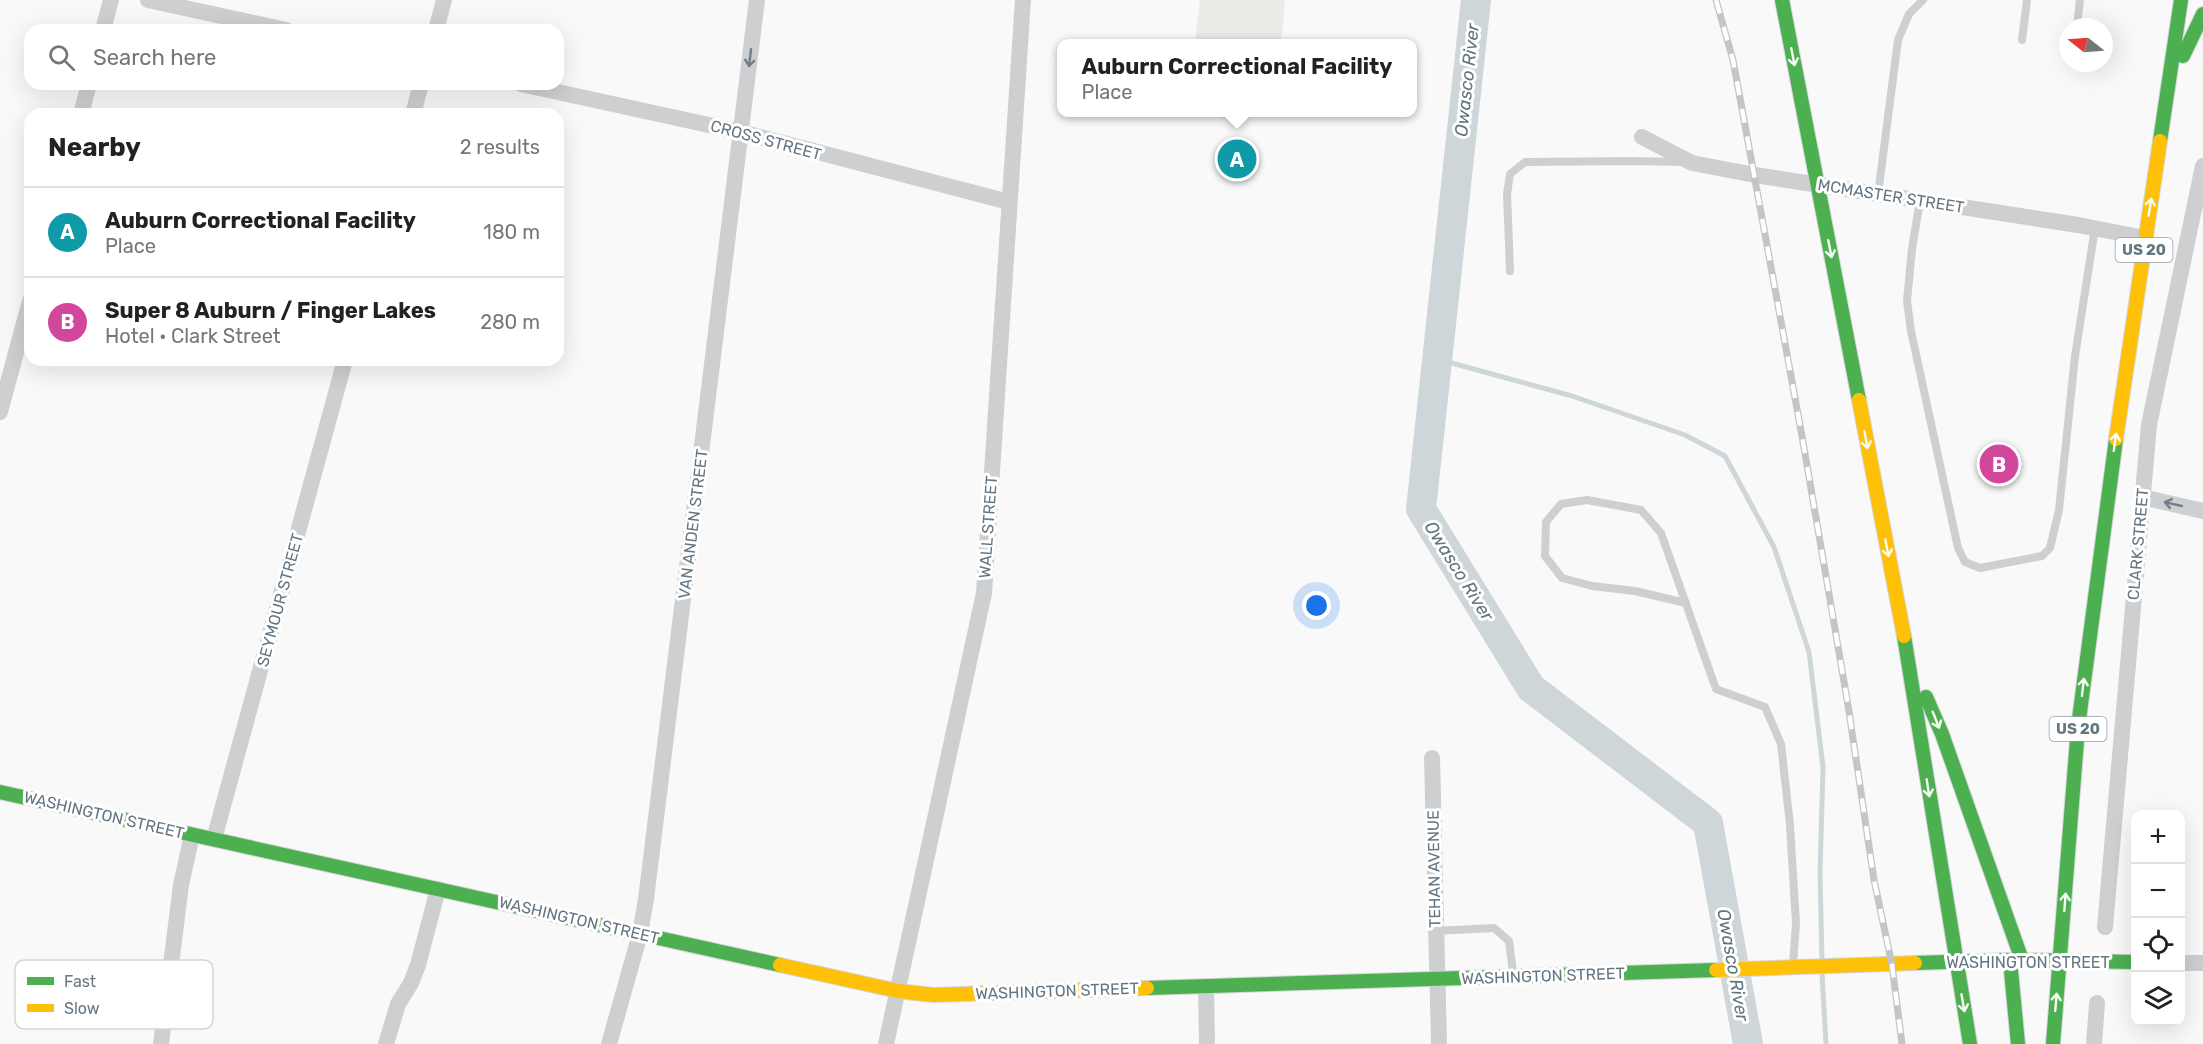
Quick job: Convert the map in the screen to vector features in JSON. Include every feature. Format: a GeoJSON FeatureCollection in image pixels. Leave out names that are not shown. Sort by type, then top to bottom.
{"type":"FeatureCollection","features":[{"type":"Feature","properties":{"kind":"main road"},"geometry":{"type":"LineString","coordinates":[[1782,0],[1910,668],[1970,1044]]}},
{"type":"Feature","properties":{"kind":"main road","name":"US 20"},"geometry":{"type":"LineString","coordinates":[[2052,1044],[2078,727],[2107,500],[2181,0]]}},
{"type":"Feature","properties":{"kind":"main road"},"geometry":{"type":"LineString","coordinates":[[2169,84],[2203,14]]}},
{"type":"Feature","properties":{"kind":"main road"},"geometry":{"type":"LineString","coordinates":[[1910,668],[1929,702],[1942,734],[2016,960],[2018,1044]]}},
{"type":"Feature","properties":{"kind":"main road","name":"WASHINGTON STREET"},"geometry":{"type":"LineString","coordinates":[[0,792],[898,991],[933,995],[2016,960],[2131,962]]}},
{"type":"Feature","properties":{"kind":"street"},"geometry":{"type":"LineString","coordinates":[[105,24],[111,0]]}},
{"type":"Feature","properties":{"kind":"street"},"geometry":{"type":"LineString","coordinates":[[148,0],[258,24]]}},
{"type":"Feature","properties":{"kind":"street"},"geometry":{"type":"LineString","coordinates":[[438,24],[444,0]]}},
{"type":"Feature","properties":{"kind":"street","name":"VAN ANDEN STREET"},"geometry":{"type":"LineString","coordinates":[[609,1044],[640,934],[649,876],[758,0]]}},
{"type":"Feature","properties":{"kind":"street","name":"WALL STREET"},"geometry":{"type":"LineString","coordinates":[[886,1044],[984,593],[1023,0]]}},
{"type":"Feature","properties":{"kind":"street"},"geometry":{"type":"LineString","coordinates":[[83,108],[87,90]]}},
{"type":"Feature","properties":{"kind":"street"},"geometry":{"type":"LineString","coordinates":[[415,108],[419,90]]}},
{"type":"Feature","properties":{"kind":"street","name":"CROSS STREET"},"geometry":{"type":"LineString","coordinates":[[548,90],[741,132],[1009,202]]}},
{"type":"Feature","properties":{"kind":"street","name":"MCMASTER STREET"},"geometry":{"type":"LineString","coordinates":[[1642,137],[1692,163],[2145,238]]}},
{"type":"Feature","properties":{"kind":"street","name":"CLARK STREET"},"geometry":{"type":"LineString","coordinates":[[2105,927],[2149,425],[2199,200],[2203,166]]}},
{"type":"Feature","properties":{"kind":"street"},"geometry":{"type":"LineString","coordinates":[[0,412],[24,323]]}},
{"type":"Feature","properties":{"kind":"street","name":"SEYMOUR STREET"},"geometry":{"type":"LineString","coordinates":[[214,839],[343,366]]}},
{"type":"Feature","properties":{"kind":"street"},"geometry":{"type":"LineString","coordinates":[[2142,497],[2203,511]]}},
{"type":"Feature","properties":{"kind":"street","name":"TEHAN AVENUE"},"geometry":{"type":"LineString","coordinates":[[1432,758],[1439,1044]]}},
{"type":"Feature","properties":{"kind":"street"},"geometry":{"type":"LineString","coordinates":[[172,960],[182,885],[192,835]]}},
{"type":"Feature","properties":{"kind":"street"},"geometry":{"type":"LineString","coordinates":[[386,1044],[398,1004],[418,966],[438,889]]}},
{"type":"Feature","properties":{"kind":"street"},"geometry":{"type":"LineString","coordinates":[[2185,963],[2203,963]]}},
{"type":"Feature","properties":{"kind":"street"},"geometry":{"type":"LineString","coordinates":[[1206,987],[1207,1044]]}},
{"type":"Feature","properties":{"kind":"street"},"geometry":{"type":"LineString","coordinates":[[2094,1044],[2097,1003]]}},
{"type":"Feature","properties":{"kind":"street"},"geometry":{"type":"LineString","coordinates":[[161,1044],[163,1029]]}},
{"type":"Feature","properties":{"kind":"lane"},"geometry":{"type":"LineString","coordinates":[[1878,194],[1898,40],[1909,14],[1923,0]]}},
{"type":"Feature","properties":{"kind":"lane"},"geometry":{"type":"LineString","coordinates":[[2022,40],[2027,0]]}},
{"type":"Feature","properties":{"kind":"lane"},"geometry":{"type":"LineString","coordinates":[[2078,17],[2080,0]]}},
{"type":"Feature","properties":{"kind":"lane"},"geometry":{"type":"LineString","coordinates":[[1510,271],[1507,194],[1510,174],[1525,162],[1632,160],[1692,163]]}},
{"type":"Feature","properties":{"kind":"lane"},"geometry":{"type":"LineString","coordinates":[[1920,200],[1907,301],[1911,331],[1958,548],[1965,562],[1980,568],[2042,556],[2050,548],[2058,510],[2075,356],[2095,228]]}},
{"type":"Feature","properties":{"kind":"lane"},"geometry":{"type":"LineString","coordinates":[[1686,603],[1635,591],[1592,586],[1562,578],[1545,556],[1546,522],[1561,504],[1587,500],[1641,510],[1661,533],[1686,603],[1716,689],[1765,707],[1781,744],[1790,825],[1796,923],[1793,968]]}},
{"type":"Feature","properties":{"kind":"lane"},"geometry":{"type":"LineString","coordinates":[[1435,931],[1494,928],[1509,940],[1514,977]]}},
{"type":"Feature","properties":{"kind":"shaded area"},"geometry":{"type":"Polygon","coordinates":[[[1200,0],[1285,0],[1281,39],[1195,39],[1200,0]]]}},
{"type":"Feature","properties":{"kind":"waterway","name":"Owasco River"},"geometry":{"type":"LineString","coordinates":[[1476,0],[1421,509],[1531,688],[1708,823],[1748,1044]]}},
{"type":"Feature","properties":{"kind":"waterway"},"geometry":{"type":"LineString","coordinates":[[1437,359],[1572,396],[1685,435],[1725,456],[1774,547],[1809,652],[1823,767],[1820,872],[1822,961]]}},
{"type":"Feature","properties":{"kind":"waterway"},"geometry":{"type":"LineString","coordinates":[[1822,974],[1826,1044]]}},
{"type":"Feature","properties":{"kind":"railway"},"geometry":{"type":"LineString","coordinates":[[1716,0],[1733,60],[1802,436],[1848,705],[1874,880],[1892,965],[1902,1044]]}},
{"type":"Feature","properties":{"kind":"traffic: fast"},"geometry":{"type":"LineString","coordinates":[[1782,0],[1859,400]]}},
{"type":"Feature","properties":{"kind":"traffic: fast"},"geometry":{"type":"LineString","coordinates":[[2160,141],[2181,0]]}},
{"type":"Feature","properties":{"kind":"traffic: fast"},"geometry":{"type":"LineString","coordinates":[[2183,56],[2203,14]]}},
{"type":"Feature","properties":{"kind":"traffic: fast"},"geometry":{"type":"LineString","coordinates":[[2053,1044],[2078,727],[2116,439]]}},
{"type":"Feature","properties":{"kind":"traffic: fast"},"geometry":{"type":"LineString","coordinates":[[1904,636],[1970,1044]]}},
{"type":"Feature","properties":{"kind":"traffic: fast"},"geometry":{"type":"LineString","coordinates":[[1926,697],[1942,734],[2022,960]]}},
{"type":"Feature","properties":{"kind":"traffic: fast"},"geometry":{"type":"LineString","coordinates":[[0,792],[780,965]]}},
{"type":"Feature","properties":{"kind":"traffic: fast"},"geometry":{"type":"LineString","coordinates":[[1915,963],[2010,960],[2131,962]]}},
{"type":"Feature","properties":{"kind":"traffic: fast"},"geometry":{"type":"LineString","coordinates":[[2010,960],[2018,1044]]}},
{"type":"Feature","properties":{"kind":"traffic: fast"},"geometry":{"type":"LineString","coordinates":[[1147,988],[1716,970]]}},
{"type":"Feature","properties":{"kind":"traffic: slow"},"geometry":{"type":"LineString","coordinates":[[2116,439],[2160,141]]}},
{"type":"Feature","properties":{"kind":"traffic: slow"},"geometry":{"type":"LineString","coordinates":[[1859,400],[1904,636]]}},
{"type":"Feature","properties":{"kind":"traffic: slow"},"geometry":{"type":"LineString","coordinates":[[1716,970],[1915,963]]}},
{"type":"Feature","properties":{"kind":"traffic: slow"},"geometry":{"type":"LineString","coordinates":[[780,965],[898,991],[933,995],[1147,988]]}},
{"type":"Feature","properties":{"kind":"place","name":"Auburn Correctional Facility"},"geometry":{"type":"Point","coordinates":[1237,159]}},
{"type":"Feature","properties":{"kind":"place","name":"Super 8 Auburn / Finger Lakes"},"geometry":{"type":"Point","coordinates":[1999,464]}}]}
